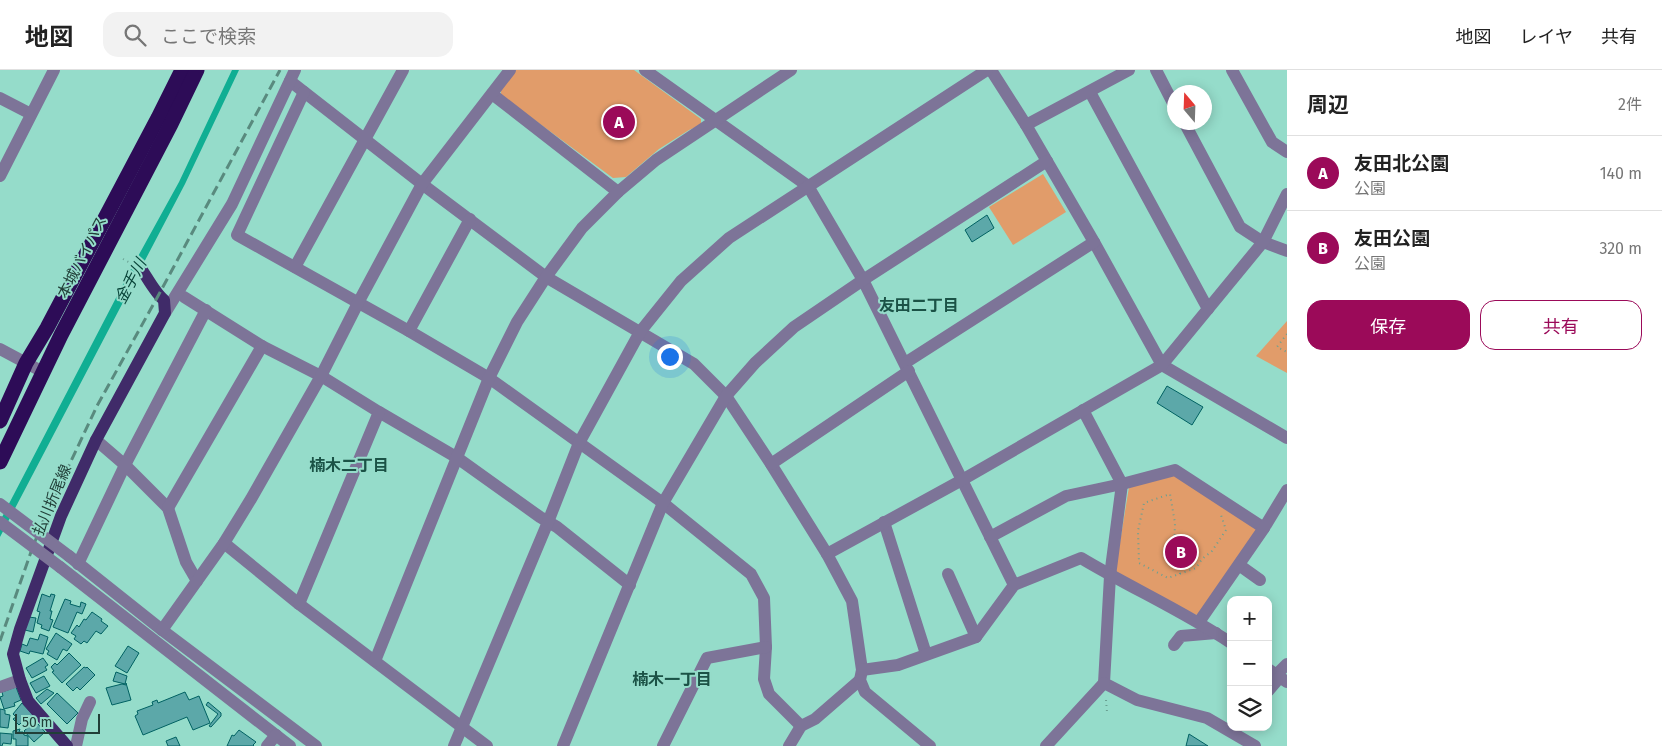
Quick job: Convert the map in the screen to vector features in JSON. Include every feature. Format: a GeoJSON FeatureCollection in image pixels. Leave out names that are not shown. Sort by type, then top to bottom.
{"type":"FeatureCollection","features":[{"type":"Feature","properties":{"kind":"highway","name":"本城バイパス"},"geometry":{"type":"LineString","coordinates":[[0,421],[26,363],[47,328],[182,70]]}},
{"type":"Feature","properties":{"kind":"highway","name":"本城バイパス"},"geometry":{"type":"LineString","coordinates":[[0,462],[197,70]]}},
{"type":"Feature","properties":{"kind":"main road"},"geometry":{"type":"LineString","coordinates":[[142,270],[155,288],[158,296],[164,300],[164,313]]}},
{"type":"Feature","properties":{"kind":"main road","name":"払川折尾線"},"geometry":{"type":"LineString","coordinates":[[68,746],[28,701],[13,654],[20,629],[61,516],[96,440],[164,313]]}},
{"type":"Feature","properties":{"kind":"street"},"geometry":{"type":"LineString","coordinates":[[1,172],[54,70]]}},
{"type":"Feature","properties":{"kind":"street"},"geometry":{"type":"LineString","coordinates":[[295,267],[403,70]]}},
{"type":"Feature","properties":{"kind":"street"},"geometry":{"type":"LineString","coordinates":[[162,630],[224,543],[321,376],[422,184],[510,70]]}},
{"type":"Feature","properties":{"kind":"street"},"geometry":{"type":"LineString","coordinates":[[645,70],[808,186],[863,280],[1014,585]]}},
{"type":"Feature","properties":{"kind":"street"},"geometry":{"type":"LineString","coordinates":[[375,661],[489,378],[517,322],[546,277],[582,228],[618,192],[656,160],[791,70]]}},
{"type":"Feature","properties":{"kind":"street"},"geometry":{"type":"LineString","coordinates":[[454,746],[548,522],[579,442],[640,332],[682,281],[729,238],[989,70],[1026,125],[1162,365],[1287,438]]}},
{"type":"Feature","properties":{"kind":"street"},"geometry":{"type":"LineString","coordinates":[[1026,125],[1129,70]]}},
{"type":"Feature","properties":{"kind":"street"},"geometry":{"type":"LineString","coordinates":[[1156,70],[1167,91]]}},
{"type":"Feature","properties":{"kind":"street"},"geometry":{"type":"LineString","coordinates":[[1232,70],[1272,142],[1287,152]]}},
{"type":"Feature","properties":{"kind":"street"},"geometry":{"type":"LineString","coordinates":[[164,313],[232,204],[292,75],[304,92],[546,277],[694,364],[726,396],[827,554],[852,601],[861,675],[865,692],[930,746]]}},
{"type":"Feature","properties":{"kind":"street"},"geometry":{"type":"LineString","coordinates":[[304,92],[237,235],[489,378],[663,503],[751,574],[764,598],[766,646],[764,679],[769,694],[801,726]]}},
{"type":"Feature","properties":{"kind":"street"},"geometry":{"type":"LineString","coordinates":[[1090,92],[1208,310]]}},
{"type":"Feature","properties":{"kind":"street"},"geometry":{"type":"LineString","coordinates":[[492,94],[618,192]]}},
{"type":"Feature","properties":{"kind":"street"},"geometry":{"type":"LineString","coordinates":[[0,98],[31,114]]}},
{"type":"Feature","properties":{"kind":"street"},"geometry":{"type":"LineString","coordinates":[[1188,130],[1240,227],[1264,242],[1287,252]]}},
{"type":"Feature","properties":{"kind":"street"},"geometry":{"type":"LineString","coordinates":[[563,746],[663,503],[726,396],[755,362],[794,327],[1047,161]]}},
{"type":"Feature","properties":{"kind":"street"},"geometry":{"type":"LineString","coordinates":[[827,554],[962,480],[1162,365],[1264,242],[1287,194]]}},
{"type":"Feature","properties":{"kind":"street"},"geometry":{"type":"LineString","coordinates":[[409,331],[470,219]]}},
{"type":"Feature","properties":{"kind":"street"},"geometry":{"type":"LineString","coordinates":[[771,464],[907,367],[1094,242]]}},
{"type":"Feature","properties":{"kind":"street"},"geometry":{"type":"LineString","coordinates":[[184,297],[262,346],[321,376],[456,457],[557,527],[630,585]]}},
{"type":"Feature","properties":{"kind":"street"},"geometry":{"type":"LineString","coordinates":[[74,560],[206,310]]}},
{"type":"Feature","properties":{"kind":"street"},"geometry":{"type":"LineString","coordinates":[[168,508],[262,346]]}},
{"type":"Feature","properties":{"kind":"street"},"geometry":{"type":"LineString","coordinates":[[0,349],[44,372]]}},
{"type":"Feature","properties":{"kind":"street"},"geometry":{"type":"LineString","coordinates":[[1046,746],[1104,683],[1110,576],[1122,484],[1083,410]]}},
{"type":"Feature","properties":{"kind":"street"},"geometry":{"type":"LineString","coordinates":[[299,604],[379,412]]}},
{"type":"Feature","properties":{"kind":"street"},"geometry":{"type":"LineString","coordinates":[[96,440],[125,465],[168,508],[186,562],[197,581]]}},
{"type":"Feature","properties":{"kind":"street"},"geometry":{"type":"LineString","coordinates":[[990,537],[1066,496],[1175,470],[1264,528]]}},
{"type":"Feature","properties":{"kind":"street"},"geometry":{"type":"LineString","coordinates":[[1199,622],[1285,497]]}},
{"type":"Feature","properties":{"kind":"street"},"geometry":{"type":"LineString","coordinates":[[0,504],[162,630],[316,746]]}},
{"type":"Feature","properties":{"kind":"street"},"geometry":{"type":"LineString","coordinates":[[0,522],[290,746]]}},
{"type":"Feature","properties":{"kind":"street"},"geometry":{"type":"LineString","coordinates":[[884,522],[926,654]]}},
{"type":"Feature","properties":{"kind":"street"},"geometry":{"type":"LineString","coordinates":[[224,543],[299,604],[488,746]]}},
{"type":"Feature","properties":{"kind":"street"},"geometry":{"type":"LineString","coordinates":[[794,744],[801,726],[815,719],[861,675],[898,665],[976,637],[1014,585],[1081,558],[1110,576],[1137,588],[1199,622],[1228,641]]}},
{"type":"Feature","properties":{"kind":"street"},"geometry":{"type":"LineString","coordinates":[[1238,565],[1260,580]]}},
{"type":"Feature","properties":{"kind":"street"},"geometry":{"type":"LineString","coordinates":[[948,574],[976,637]]}},
{"type":"Feature","properties":{"kind":"street"},"geometry":{"type":"LineString","coordinates":[[1174,644],[1182,636],[1216,634]]}},
{"type":"Feature","properties":{"kind":"street"},"geometry":{"type":"LineString","coordinates":[[663,746],[707,658],[766,646]]}},
{"type":"Feature","properties":{"kind":"street"},"geometry":{"type":"LineString","coordinates":[[1278,676],[1287,664]]}},
{"type":"Feature","properties":{"kind":"street"},"geometry":{"type":"LineString","coordinates":[[0,687],[20,680]]}},
{"type":"Feature","properties":{"kind":"street"},"geometry":{"type":"LineString","coordinates":[[1104,683],[1137,700],[1207,718],[1255,746]]}},
{"type":"Feature","properties":{"kind":"street"},"geometry":{"type":"LineString","coordinates":[[76,746],[82,719],[90,702]]}},
{"type":"Feature","properties":{"kind":"street"},"geometry":{"type":"LineString","coordinates":[[267,746],[276,735]]}},
{"type":"Feature","properties":{"kind":"path"},"geometry":{"type":"LineString","coordinates":[[1287,334],[1277,347],[1287,352]]}},
{"type":"Feature","properties":{"kind":"path"},"geometry":{"type":"LineString","coordinates":[[1180,574],[1180,562],[1174,547],[1175,523],[1170,494],[1144,503],[1138,531],[1139,563],[1168,578],[1180,574],[1196,568],[1202,559],[1212,551],[1226,530],[1222,515]]}},
{"type":"Feature","properties":{"kind":"shaded area"},"geometry":{"type":"Polygon","coordinates":[[[516,70],[634,70],[701,119],[701,125],[689,130],[659,149],[626,177],[613,178],[501,95],[501,88],[516,70]]]}},
{"type":"Feature","properties":{"kind":"shaded area"},"geometry":{"type":"Polygon","coordinates":[[[1043,174],[1066,212],[1013,245],[989,207],[1043,174]]]}},
{"type":"Feature","properties":{"kind":"shaded area"},"geometry":{"type":"Polygon","coordinates":[[[1287,321],[1287,373],[1256,356],[1287,321]]]}},
{"type":"Feature","properties":{"kind":"shaded area"},"geometry":{"type":"Polygon","coordinates":[[[1175,472],[1259,527],[1203,613],[1196,615],[1115,573],[1129,487],[1175,472]]]}},
{"type":"Feature","properties":{"kind":"water","name":"金手川"},"geometry":{"type":"Polygon","coordinates":[[[232,70],[239,70],[185,184],[0,537],[0,521],[131,269],[179,182],[232,70]]]}},
{"type":"Feature","properties":{"kind":"building"},"geometry":{"type":"Polygon","coordinates":[[[987,215],[994,228],[972,242],[965,230],[987,215]]]}},
{"type":"Feature","properties":{"kind":"building"},"geometry":{"type":"Polygon","coordinates":[[[1167,386],[1203,407],[1192,425],[1157,403],[1167,386]]]}},
{"type":"Feature","properties":{"kind":"building"},"geometry":{"type":"Polygon","coordinates":[[[42,594],[50,597],[51,594],[55,595],[50,611],[52,611],[50,619],[53,620],[49,631],[41,628],[42,625],[37,623],[40,612],[37,611],[42,594]]]}},
{"type":"Feature","properties":{"kind":"building"},"geometry":{"type":"Polygon","coordinates":[[[65,599],[71,601],[70,604],[80,607],[81,602],[86,604],[82,614],[77,612],[68,633],[53,627],[65,599]]]}},
{"type":"Feature","properties":{"kind":"building"},"geometry":{"type":"Polygon","coordinates":[[[92,612],[108,626],[101,634],[96,631],[87,643],[84,641],[81,644],[74,639],[76,636],[71,633],[92,612]]]}},
{"type":"Feature","properties":{"kind":"building"},"geometry":{"type":"Polygon","coordinates":[[[29,617],[36,618],[33,632],[25,630],[29,617]]]}},
{"type":"Feature","properties":{"kind":"building"},"geometry":{"type":"Polygon","coordinates":[[[56,633],[72,644],[67,651],[63,649],[57,660],[47,654],[49,651],[46,649],[56,633]]]}},
{"type":"Feature","properties":{"kind":"building"},"geometry":{"type":"Polygon","coordinates":[[[40,634],[48,637],[43,654],[30,651],[29,654],[20,651],[22,644],[27,646],[30,638],[38,640],[40,634]]]}},
{"type":"Feature","properties":{"kind":"building"},"geometry":{"type":"Polygon","coordinates":[[[128,646],[139,653],[127,673],[115,666],[128,646]]]}},
{"type":"Feature","properties":{"kind":"building"},"geometry":{"type":"Polygon","coordinates":[[[69,653],[81,665],[62,683],[52,672],[54,671],[51,667],[55,663],[57,665],[69,653]]]}},
{"type":"Feature","properties":{"kind":"building"},"geometry":{"type":"Polygon","coordinates":[[[43,658],[48,665],[45,667],[47,670],[32,678],[26,668],[43,658]]]}},
{"type":"Feature","properties":{"kind":"building"},"geometry":{"type":"Polygon","coordinates":[[[84,667],[87,667],[95,675],[80,690],[77,687],[73,691],[66,684],[84,667]]]}},
{"type":"Feature","properties":{"kind":"building"},"geometry":{"type":"Polygon","coordinates":[[[116,672],[127,676],[125,684],[113,681],[116,672]]]}},
{"type":"Feature","properties":{"kind":"building"},"geometry":{"type":"Polygon","coordinates":[[[44,676],[50,686],[36,693],[30,683],[44,676]]]}},
{"type":"Feature","properties":{"kind":"building"},"geometry":{"type":"Polygon","coordinates":[[[126,683],[131,700],[112,705],[106,688],[122,684],[126,685],[126,683]]]}},
{"type":"Feature","properties":{"kind":"building"},"geometry":{"type":"Polygon","coordinates":[[[16,687],[21,700],[14,703],[15,706],[4,709],[0,697],[3,696],[2,692],[16,687]]]}},
{"type":"Feature","properties":{"kind":"building"},"geometry":{"type":"Polygon","coordinates":[[[47,689],[54,693],[41,704],[36,698],[47,689]]]}},
{"type":"Feature","properties":{"kind":"building"},"geometry":{"type":"Polygon","coordinates":[[[185,692],[189,700],[199,696],[210,723],[193,730],[187,717],[143,735],[135,716],[138,714],[137,711],[153,705],[152,702],[157,700],[158,703],[185,692]]]}},
{"type":"Feature","properties":{"kind":"building"},"geometry":{"type":"Polygon","coordinates":[[[57,693],[78,713],[67,724],[47,704],[57,693]]]}},
{"type":"Feature","properties":{"kind":"building"},"geometry":{"type":"Polygon","coordinates":[[[208,702],[221,713],[221,716],[211,727],[209,726],[218,714],[206,705],[208,702]]]}},
{"type":"Feature","properties":{"kind":"building"},"geometry":{"type":"Polygon","coordinates":[[[22,703],[33,715],[23,726],[22,722],[19,725],[13,719],[16,717],[13,714],[22,703]]]}},
{"type":"Feature","properties":{"kind":"building"},"geometry":{"type":"Polygon","coordinates":[[[0,709],[5,710],[5,714],[10,715],[8,728],[0,727],[0,709]]]}},
{"type":"Feature","properties":{"kind":"building"},"geometry":{"type":"Polygon","coordinates":[[[32,724],[34,727],[38,724],[45,732],[34,742],[24,731],[32,724]]]}},
{"type":"Feature","properties":{"kind":"building"},"geometry":{"type":"Polygon","coordinates":[[[20,729],[19,732],[23,732],[24,735],[28,736],[28,746],[16,746],[16,739],[13,739],[13,731],[20,729]]]}},
{"type":"Feature","properties":{"kind":"building"},"geometry":{"type":"Polygon","coordinates":[[[239,730],[256,742],[254,746],[227,746],[232,735],[234,736],[239,730]]]}},
{"type":"Feature","properties":{"kind":"building"},"geometry":{"type":"Polygon","coordinates":[[[0,733],[12,734],[11,744],[3,743],[0,746],[0,733]]]}},
{"type":"Feature","properties":{"kind":"building"},"geometry":{"type":"Polygon","coordinates":[[[1189,734],[1208,746],[1186,746],[1189,734]]]}},
{"type":"Feature","properties":{"kind":"building"},"geometry":{"type":"Polygon","coordinates":[[[176,737],[180,746],[168,746],[166,741],[176,737]]]}},
{"type":"Feature","properties":{"kind":"railway"},"geometry":{"type":"LineString","coordinates":[[0,641],[46,514],[97,406],[280,70]]}},
{"type":"Feature","properties":{"kind":"place","name":"友田北公園"},"geometry":{"type":"Point","coordinates":[619,122]}},
{"type":"Feature","properties":{"kind":"place","name":"友田公園"},"geometry":{"type":"Point","coordinates":[1181,552]}},
{"type":"Feature","properties":{"kind":"district","name":"友田二丁目"},"geometry":{"type":"Point","coordinates":[919,305]}},
{"type":"Feature","properties":{"kind":"district","name":"楠木二丁目"},"geometry":{"type":"Point","coordinates":[349,465]}},
{"type":"Feature","properties":{"kind":"district","name":"楠木一丁目"},"geometry":{"type":"Point","coordinates":[672,679]}}]}
